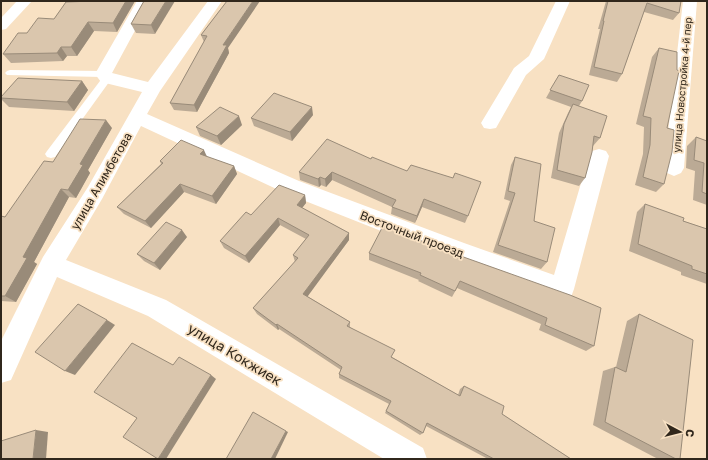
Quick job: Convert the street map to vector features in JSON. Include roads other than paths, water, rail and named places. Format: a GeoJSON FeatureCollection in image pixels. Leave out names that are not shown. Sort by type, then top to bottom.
{"type":"FeatureCollection","features":[{"type":"Feature","properties":{"kind":"street"},"geometry":{"type":"LineString","coordinates":[[1,26],[24,1]]}},
{"type":"Feature","properties":{"kind":"street"},"geometry":{"type":"LineString","coordinates":[[144,1],[105,76],[152,90]]}},
{"type":"Feature","properties":{"kind":"street","name":"улица Алимбетова"},"geometry":{"type":"LineString","coordinates":[[1,370],[51,264],[95,193],[152,90],[193,30],[215,1]]}},
{"type":"Feature","properties":{"kind":"street"},"geometry":{"type":"LineString","coordinates":[[490,123],[520,72],[536,59],[563,1]]}},
{"type":"Feature","properties":{"kind":"street","name":"улица Новостройка 4-й пер"},"geometry":{"type":"LineString","coordinates":[[674,168],[690,1]]}},
{"type":"Feature","properties":{"kind":"street","name":"Восточный проезд"},"geometry":{"type":"LineString","coordinates":[[138,117],[292,187],[460,252],[562,289],[599,156]]}},
{"type":"Feature","properties":{"kind":"street","name":"улица Кокжиек"},"geometry":{"type":"LineString","coordinates":[[51,264],[157,308],[412,459]]}},
{"type":"Feature","properties":{"kind":"lane"},"geometry":{"type":"LineString","coordinates":[[10,73],[105,76]]}},
{"type":"Feature","properties":{"kind":"lane"},"geometry":{"type":"LineString","coordinates":[[51,154],[105,76]]}}]}
